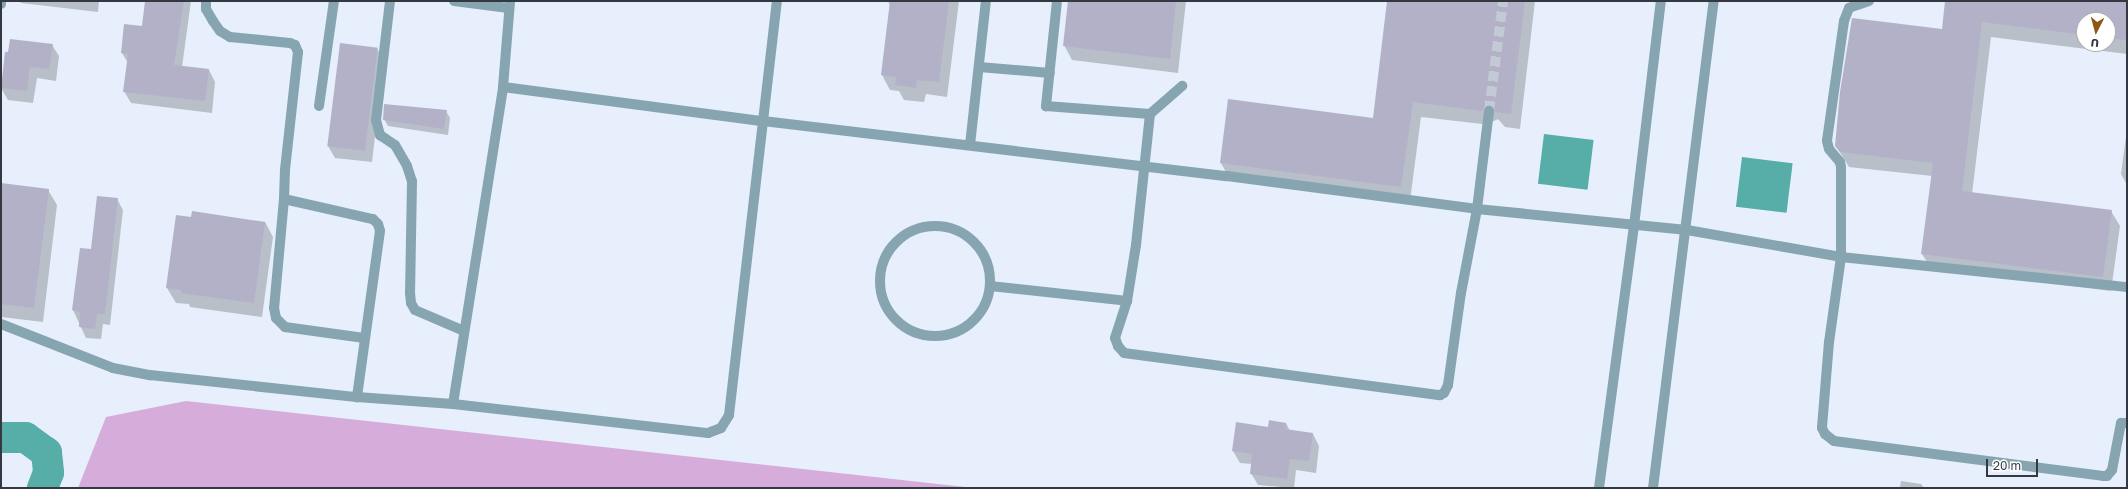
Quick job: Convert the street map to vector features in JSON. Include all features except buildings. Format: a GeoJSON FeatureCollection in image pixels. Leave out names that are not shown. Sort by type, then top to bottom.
{"type":"FeatureCollection","features":[{"type":"Feature","properties":{"kind":"lane"},"geometry":{"type":"LineString","coordinates":[[206,1],[206,9],[213,21],[220,31],[230,37],[290,42],[295,45],[298,52],[285,170],[284,199],[274,308],[276,318],[285,328],[364,338]]}},
{"type":"Feature","properties":{"kind":"lane"},"geometry":{"type":"LineString","coordinates":[[319,106],[334,1]]}},
{"type":"Feature","properties":{"kind":"lane"},"geometry":{"type":"LineString","coordinates":[[390,1],[376,120],[380,135],[395,145],[407,166],[412,182],[411,302],[415,310],[464,331]]}},
{"type":"Feature","properties":{"kind":"lane"},"geometry":{"type":"LineString","coordinates":[[453,404],[503,87],[510,5],[454,1]]}},
{"type":"Feature","properties":{"kind":"lane"},"geometry":{"type":"LineString","coordinates":[[1,324],[113,368],[150,375],[357,397],[453,404],[708,433],[721,428],[729,415],[777,1]]}},
{"type":"Feature","properties":{"kind":"lane"},"geometry":{"type":"LineString","coordinates":[[970,145],[986,1]]}},
{"type":"Feature","properties":{"kind":"lane"},"geometry":{"type":"LineString","coordinates":[[1057,1],[1050,73],[1045,103],[1048,107],[1150,114]]}},
{"type":"Feature","properties":{"kind":"lane"},"geometry":{"type":"LineString","coordinates":[[1599,488],[1634,226],[1661,1]]}},
{"type":"Feature","properties":{"kind":"lane"},"geometry":{"type":"LineString","coordinates":[[1653,488],[1714,1]]}},
{"type":"Feature","properties":{"kind":"lane"},"geometry":{"type":"LineString","coordinates":[[1869,1],[1849,8],[1844,22],[1827,141],[1828,148],[1840,162],[1842,167],[1840,257],[1829,342],[1822,428],[1828,438],[1842,442],[2107,476],[2112,470],[2121,423],[2127,423]]}},
{"type":"Feature","properties":{"kind":"lane"},"geometry":{"type":"LineString","coordinates":[[978,67],[1050,73]]}},
{"type":"Feature","properties":{"kind":"lane"},"geometry":{"type":"LineString","coordinates":[[1182,86],[1150,114],[1136,245],[1126,301],[1115,338],[1118,346],[1124,353],[1440,395],[1444,393],[1448,386],[1461,293],[1477,209],[1489,111]]}},
{"type":"Feature","properties":{"kind":"lane"},"geometry":{"type":"LineString","coordinates":[[503,87],[763,121],[1144,166],[1477,209],[1634,226],[1686,230],[1840,257],[2127,287]]}},
{"type":"Feature","properties":{"kind":"lane"},"geometry":{"type":"LineString","coordinates":[[284,199],[373,218],[378,224],[380,231],[357,397]]}},
{"type":"Feature","properties":{"kind":"lane"},"geometry":{"type":"LineString","coordinates":[[924,227],[945,227],[964,234],[979,248],[988,266],[990,286],[984,306],[972,322],[955,333],[934,336],[914,333],[897,322],[885,306],[879,286],[881,266],[890,248],[905,234],[924,227]]}},
{"type":"Feature","properties":{"kind":"lane"},"geometry":{"type":"LineString","coordinates":[[990,286],[1126,301]]}},
{"type":"Feature","properties":{"kind":"shaded area"},"geometry":{"type":"Polygon","coordinates":[[[1544,134],[1594,140],[1588,190],[1538,184],[1544,134]]]}},
{"type":"Feature","properties":{"kind":"shaded area"},"geometry":{"type":"Polygon","coordinates":[[[1742,157],[1793,163],[1787,213],[1736,207],[1742,157]]]}},
{"type":"Feature","properties":{"kind":"shaded area"},"geometry":{"type":"Polygon","coordinates":[[[186,401],[974,488],[78,488],[106,417],[186,401]]]}},
{"type":"Feature","properties":{"kind":"waterway"},"geometry":{"type":"LineString","coordinates":[[1,437],[25,437],[46,452],[48,472],[42,488]]}},
{"type":"Feature","properties":{"kind":"tunnel"},"geometry":{"type":"LineString","coordinates":[[1489,111],[1503,1]]}}]}
